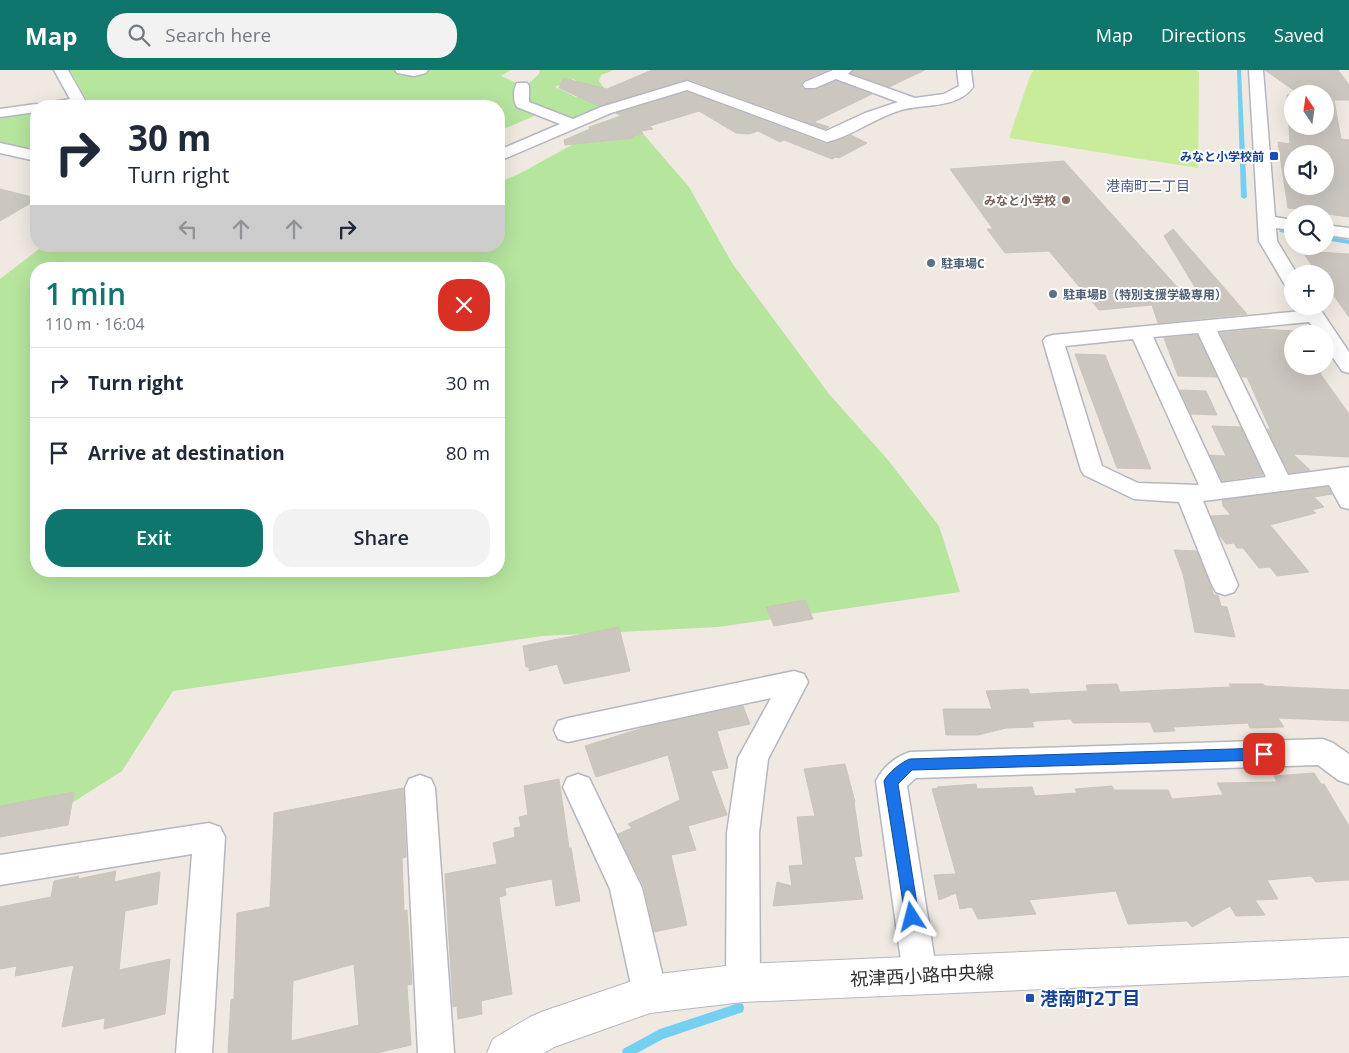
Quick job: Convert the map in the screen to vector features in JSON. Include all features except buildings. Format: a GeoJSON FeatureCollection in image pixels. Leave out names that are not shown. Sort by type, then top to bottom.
{"type":"FeatureCollection","features":[{"type":"Feature","properties":{"kind":"main road","name":"祝津西小路中央線"},"geometry":{"type":"LineString","coordinates":[[507,1053],[544,1032],[650,994],[743,983],[1349,957]]}},
{"type":"Feature","properties":{"kind":"street"},"geometry":{"type":"LineString","coordinates":[[61,70],[78,100]]}},
{"type":"Feature","properties":{"kind":"street"},"geometry":{"type":"LineString","coordinates":[[402,70],[414,72],[421,70]]}},
{"type":"Feature","properties":{"kind":"street"},"geometry":{"type":"LineString","coordinates":[[680,70],[687,85]]}},
{"type":"Feature","properties":{"kind":"street"},"geometry":{"type":"LineString","coordinates":[[858,107],[942,100],[960,94],[966,87],[964,70]]}},
{"type":"Feature","properties":{"kind":"street"},"geometry":{"type":"LineString","coordinates":[[1256,70],[1268,241],[1284,268]]}},
{"type":"Feature","properties":{"kind":"street"},"geometry":{"type":"LineString","coordinates":[[810,85],[841,72],[909,104]]}},
{"type":"Feature","properties":{"kind":"street"},"geometry":{"type":"LineString","coordinates":[[505,153],[606,110],[687,85],[827,137],[890,108],[909,104]]}},
{"type":"Feature","properties":{"kind":"street"},"geometry":{"type":"LineString","coordinates":[[522,86],[522,104],[573,124]]}},
{"type":"Feature","properties":{"kind":"street"},"geometry":{"type":"LineString","coordinates":[[754,110],[770,102]]}},
{"type":"Feature","properties":{"kind":"street"},"geometry":{"type":"LineString","coordinates":[[0,114],[30,109]]}},
{"type":"Feature","properties":{"kind":"street"},"geometry":{"type":"LineString","coordinates":[[0,148],[30,155]]}},
{"type":"Feature","properties":{"kind":"street"},"geometry":{"type":"LineString","coordinates":[[1266,221],[1284,224]]}},
{"type":"Feature","properties":{"kind":"street"},"geometry":{"type":"LineString","coordinates":[[1334,231],[1349,233]]}},
{"type":"Feature","properties":{"kind":"street"},"geometry":{"type":"LineString","coordinates":[[1316,318],[1349,367]]}},
{"type":"Feature","properties":{"kind":"street"},"geometry":{"type":"LineString","coordinates":[[1349,332],[1316,318],[1053,341],[1092,470],[1134,491],[1188,494],[1342,476],[1349,501]]}},
{"type":"Feature","properties":{"kind":"street"},"geometry":{"type":"LineString","coordinates":[[1205,328],[1281,484]]}},
{"type":"Feature","properties":{"kind":"street"},"geometry":{"type":"LineString","coordinates":[[1141,334],[1214,492]]}},
{"type":"Feature","properties":{"kind":"street"},"geometry":{"type":"LineString","coordinates":[[1188,494],[1224,585]]}},
{"type":"Feature","properties":{"kind":"street"},"geometry":{"type":"LineString","coordinates":[[568,730],[794,682],[753,758],[743,833],[743,983]]}},
{"type":"Feature","properties":{"kind":"street"},"geometry":{"type":"LineString","coordinates":[[920,975],[891,781],[910,765],[1323,752],[1349,771]]}},
{"type":"Feature","properties":{"kind":"street"},"geometry":{"type":"LineString","coordinates":[[578,787],[626,888],[650,994]]}},
{"type":"Feature","properties":{"kind":"street"},"geometry":{"type":"LineString","coordinates":[[420,788],[436,1053]]}},
{"type":"Feature","properties":{"kind":"street"},"geometry":{"type":"LineString","coordinates":[[0,870],[209,837],[194,1053]]}},
{"type":"Feature","properties":{"kind":"green space"},"geometry":{"type":"Polygon","coordinates":[[[70,70],[511,70],[501,76],[517,83],[518,104],[539,114],[505,128],[505,100],[87,100],[70,70]]]}},
{"type":"Feature","properties":{"kind":"green space"},"geometry":{"type":"Polygon","coordinates":[[[540,70],[614,70],[601,75],[599,81],[604,88],[595,91],[573,79],[555,87],[576,97],[594,93],[615,104],[573,122],[528,104],[527,85],[539,74],[540,70]]]}},
{"type":"Feature","properties":{"kind":"green space"},"geometry":{"type":"Polygon","coordinates":[[[1034,70],[1196,70],[1199,72],[1198,168],[1009,138],[1030,76],[1034,70]]]}},
{"type":"Feature","properties":{"kind":"green space"},"geometry":{"type":"Polygon","coordinates":[[[30,111],[30,150],[0,143],[0,116],[30,111]]]}},
{"type":"Feature","properties":{"kind":"green space"},"geometry":{"type":"Polygon","coordinates":[[[608,125],[639,129],[689,187],[732,263],[829,394],[888,460],[939,526],[960,592],[718,627],[542,636],[173,691],[122,771],[53,815],[0,829],[0,279],[35,252],[505,252],[505,180],[519,174],[608,125]]]}},
{"type":"Feature","properties":{"kind":"waterway"},"geometry":{"type":"LineString","coordinates":[[1239,70],[1244,197]]}},
{"type":"Feature","properties":{"kind":"waterway"},"geometry":{"type":"LineString","coordinates":[[1334,240],[1349,242]]}},
{"type":"Feature","properties":{"kind":"waterway"},"geometry":{"type":"LineString","coordinates":[[627,1053],[660,1034],[739,1008]]}},
{"type":"Feature","properties":{"kind":"place","name":"みなと小学校前"},"geometry":{"type":"Point","coordinates":[1274,156]}},
{"type":"Feature","properties":{"kind":"place","name":"みなと小学校"},"geometry":{"type":"Point","coordinates":[1066,200]}},
{"type":"Feature","properties":{"kind":"place","name":"駐車場C"},"geometry":{"type":"Point","coordinates":[931,263]}},
{"type":"Feature","properties":{"kind":"place","name":"駐車場B（特別支援学級専用）"},"geometry":{"type":"Point","coordinates":[1053,294]}},
{"type":"Feature","properties":{"kind":"place","name":"港南町2丁目"},"geometry":{"type":"Point","coordinates":[1030,998]}},
{"type":"Feature","properties":{"kind":"district","name":"港南町二丁目"},"geometry":{"type":"Point","coordinates":[1148,185]}},
{"type":"Feature","properties":{"kind":"route"},"geometry":{"type":"LineString","coordinates":[[912,917],[891,781],[910,765],[1264,754]]}}]}
